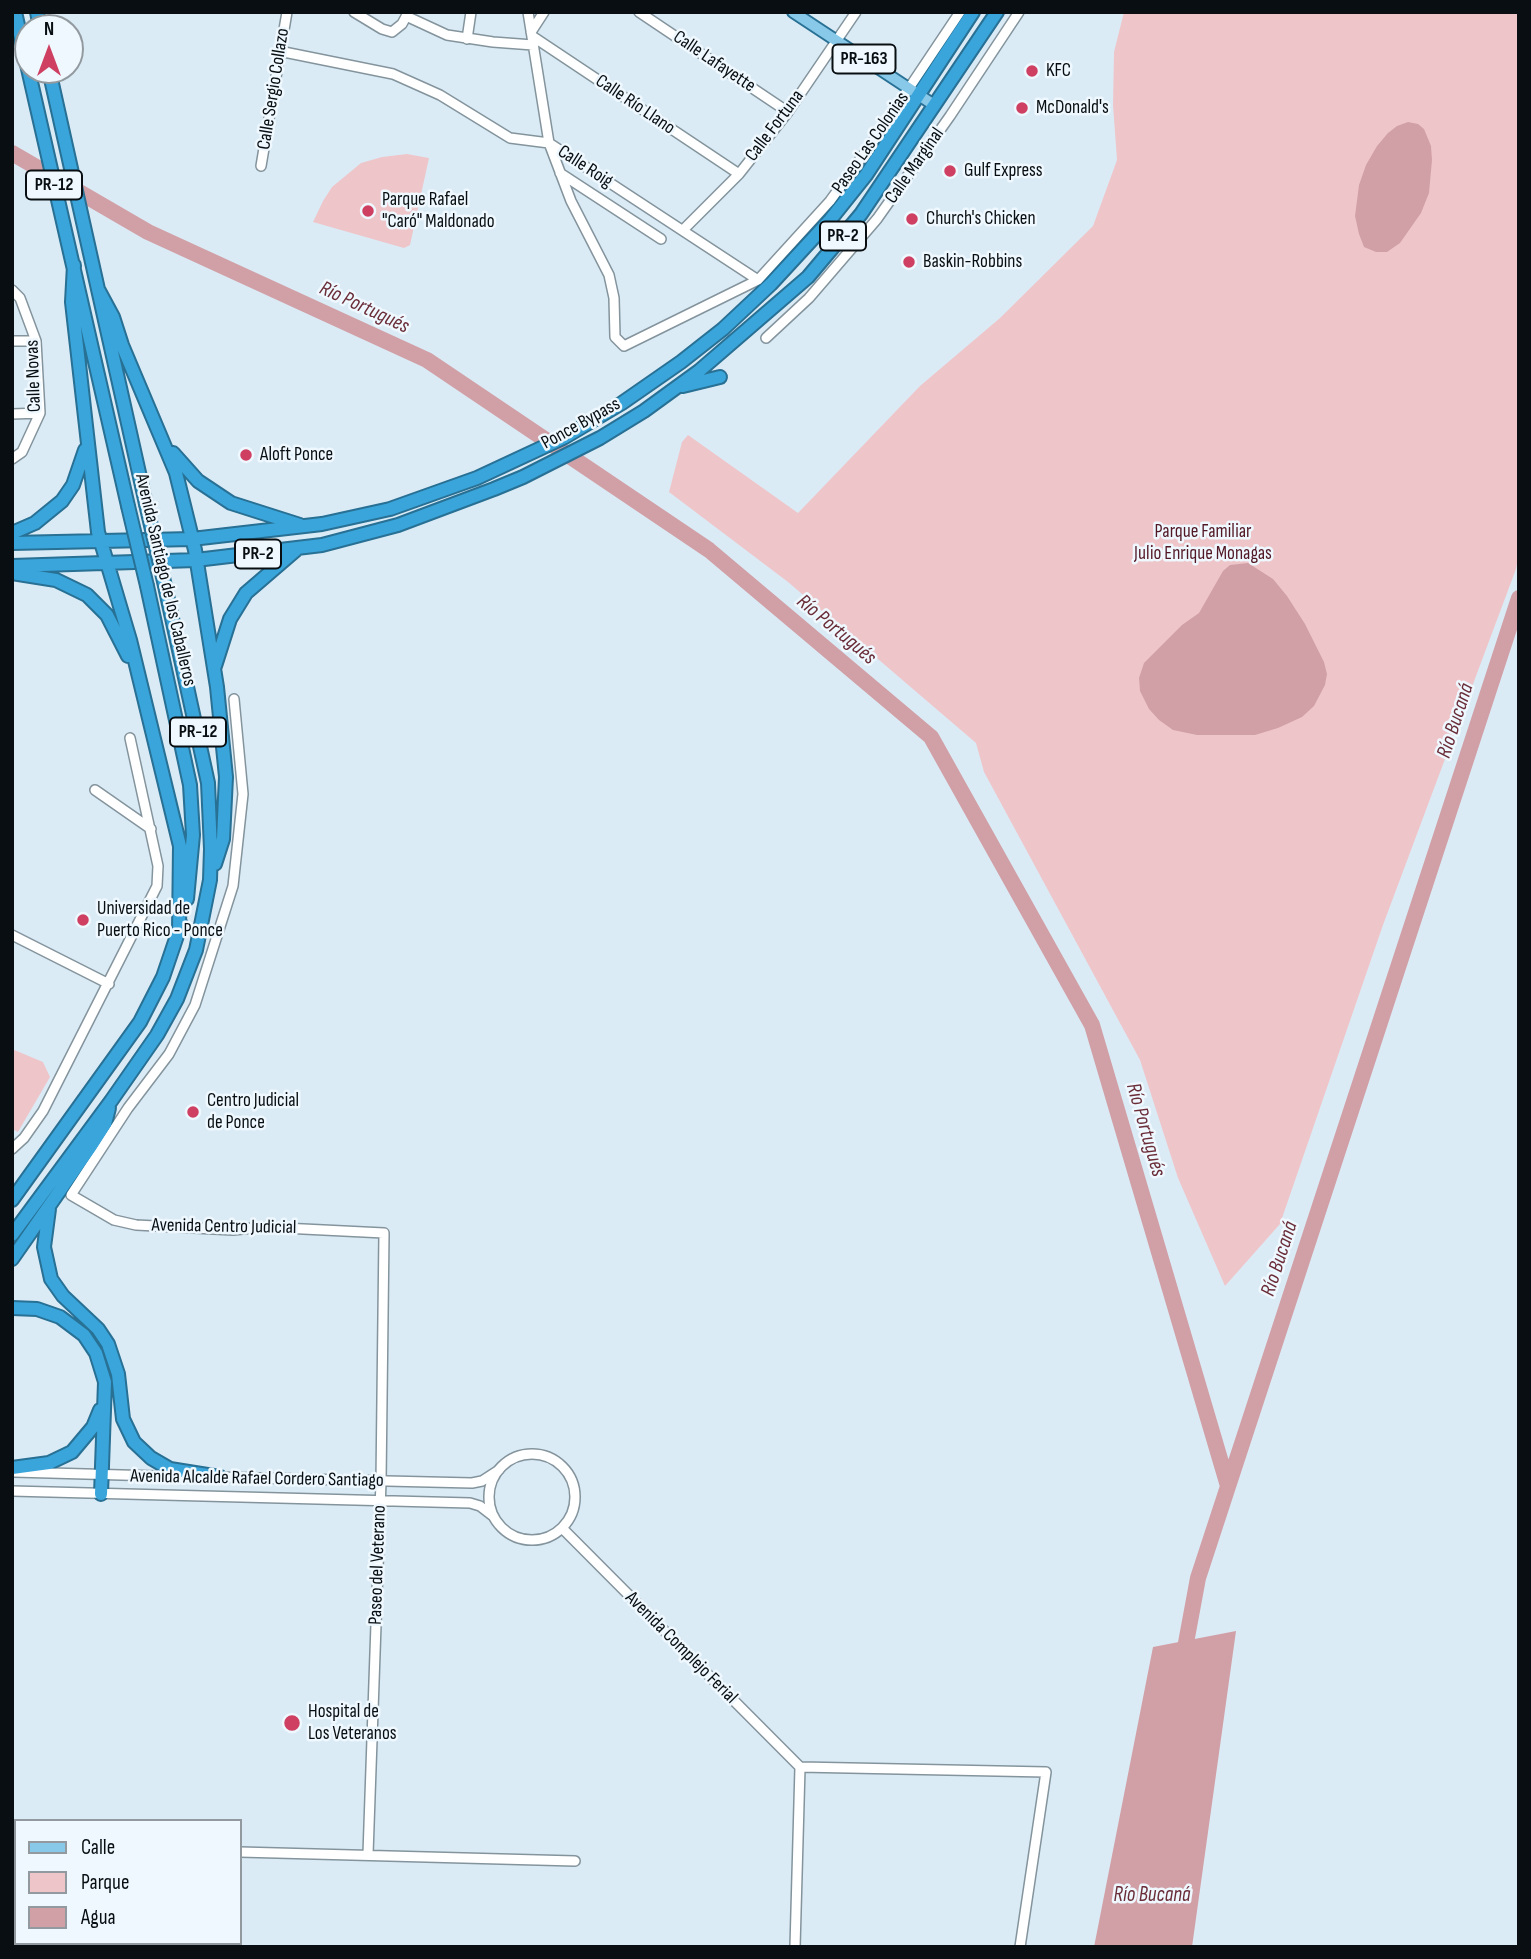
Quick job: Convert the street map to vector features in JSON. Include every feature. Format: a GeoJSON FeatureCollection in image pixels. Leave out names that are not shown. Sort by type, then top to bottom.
{"type":"FeatureCollection","features":[{"type":"Feature","properties":{"kind":"highway","name":"PR-12"},"geometry":{"type":"LineString","coordinates":[[15,12],[74,265],[78,304]]}},
{"type":"Feature","properties":{"kind":"highway","name":"Ponce Bypass"},"geometry":{"type":"LineString","coordinates":[[12,543],[192,539],[305,526],[390,509],[477,478],[565,437],[622,403],[681,362],[723,329],[771,284],[830,220],[866,175],[913,91],[973,12]]}},
{"type":"Feature","properties":{"kind":"highway","name":"Ponce Bypass"},"geometry":{"type":"LineString","coordinates":[[12,566],[196,560],[298,549],[358,537],[494,489],[578,449],[638,414],[699,371],[808,277],[843,237],[998,12]]}},
{"type":"Feature","properties":{"kind":"highway","name":"PR-12"},"geometry":{"type":"LineString","coordinates":[[52,84],[99,291],[108,315]]}},
{"type":"Feature","properties":{"kind":"highway"},"geometry":{"type":"LineString","coordinates":[[78,304],[88,439],[100,540],[142,689],[180,846],[179,932]]}},
{"type":"Feature","properties":{"kind":"highway","name":"Avenida Santiago de los Caballeros"},"geometry":{"type":"LineString","coordinates":[[12,1200],[140,1022],[163,977],[179,932],[191,877],[193,815],[185,759],[147,586],[78,304]]}},
{"type":"Feature","properties":{"kind":"highway"},"geometry":{"type":"LineString","coordinates":[[108,315],[178,481],[196,560],[214,670],[226,778],[223,839],[210,880]]}},
{"type":"Feature","properties":{"kind":"highway","name":"Avenida Santiago de los Caballeros"},"geometry":{"type":"LineString","coordinates":[[12,1235],[157,1035],[190,971],[203,922],[210,880],[208,783],[146,503],[108,315]]}},
{"type":"Feature","properties":{"kind":"highway"},"geometry":{"type":"LineString","coordinates":[[676,388],[720,377]]}},
{"type":"Feature","properties":{"kind":"highway"},"geometry":{"type":"LineString","coordinates":[[159,432],[184,467],[213,492],[254,512],[305,526]]}},
{"type":"Feature","properties":{"kind":"highway"},"geometry":{"type":"LineString","coordinates":[[12,533],[35,523],[62,501],[77,475],[88,439]]}},
{"type":"Feature","properties":{"kind":"highway"},"geometry":{"type":"LineString","coordinates":[[214,670],[223,636],[246,593],[298,549]]}},
{"type":"Feature","properties":{"kind":"highway"},"geometry":{"type":"LineString","coordinates":[[12,573],[57,580],[87,595],[107,615],[142,689]]}},
{"type":"Feature","properties":{"kind":"highway"},"geometry":{"type":"LineString","coordinates":[[12,1259],[49,1209],[105,1124],[111,1101]]}},
{"type":"Feature","properties":{"kind":"highway"},"geometry":{"type":"LineString","coordinates":[[12,1190],[28,1179]]}},
{"type":"Feature","properties":{"kind":"highway"},"geometry":{"type":"LineString","coordinates":[[49,1209],[44,1247],[51,1279],[62,1296],[90,1320],[108,1344],[118,1374],[123,1419],[134,1441],[150,1458],[170,1469],[220,1477]]}},
{"type":"Feature","properties":{"kind":"highway"},"geometry":{"type":"LineString","coordinates":[[12,1308],[53,1313],[84,1335],[96,1353],[103,1374],[101,1494]]}},
{"type":"Feature","properties":{"kind":"highway"},"geometry":{"type":"LineString","coordinates":[[12,1470],[49,1463],[72,1452],[93,1427],[103,1403]]}},
{"type":"Feature","properties":{"kind":"highway"},"geometry":{"type":"LineString","coordinates":[[94,1945],[112,1947]]}},
{"type":"Feature","properties":{"kind":"main road","name":"PR-163"},"geometry":{"type":"LineString","coordinates":[[793,12],[934,105]]}},
{"type":"Feature","properties":{"kind":"street","name":"Calle Sergio Collazo"},"geometry":{"type":"LineString","coordinates":[[261,166],[287,12]]}},
{"type":"Feature","properties":{"kind":"street"},"geometry":{"type":"LineString","coordinates":[[467,38],[471,12]]}},
{"type":"Feature","properties":{"kind":"street"},"geometry":{"type":"LineString","coordinates":[[528,12],[549,143],[559,172],[661,239]]}},
{"type":"Feature","properties":{"kind":"street"},"geometry":{"type":"LineString","coordinates":[[532,38],[544,12]]}},
{"type":"Feature","properties":{"kind":"street","name":"Calle Lafayette"},"geometry":{"type":"LineString","coordinates":[[639,12],[788,111]]}},
{"type":"Feature","properties":{"kind":"street","name":"Calle Fortuna"},"geometry":{"type":"LineString","coordinates":[[683,230],[739,174],[788,111],[856,12]]}},
{"type":"Feature","properties":{"kind":"street","name":"Paseo Las Colonias"},"geometry":{"type":"LineString","coordinates":[[559,172],[608,275],[614,298],[615,337],[624,346],[758,280],[830,201],[913,91],[960,12]]}},
{"type":"Feature","properties":{"kind":"street","name":"Calle Marginal"},"geometry":{"type":"LineString","coordinates":[[766,338],[809,298],[877,219],[943,127],[1019,12]]}},
{"type":"Feature","properties":{"kind":"street"},"geometry":{"type":"LineString","coordinates":[[359,14],[392,32],[402,24],[407,14],[447,35],[467,38],[532,38]]}},
{"type":"Feature","properties":{"kind":"street","name":"Calle Río Llano"},"geometry":{"type":"LineString","coordinates":[[532,38],[739,174]]}},
{"type":"Feature","properties":{"kind":"street","name":"Calle Roig"},"geometry":{"type":"LineString","coordinates":[[279,51],[393,74],[440,95],[510,138],[549,143],[758,280]]}},
{"type":"Feature","properties":{"kind":"street"},"geometry":{"type":"LineString","coordinates":[[843,237],[855,246]]}},
{"type":"Feature","properties":{"kind":"street","name":"Calle Novas"},"geometry":{"type":"LineString","coordinates":[[12,290],[20,298],[36,341],[40,413],[22,452],[12,459]]}},
{"type":"Feature","properties":{"kind":"street"},"geometry":{"type":"LineString","coordinates":[[12,341],[36,341]]}},
{"type":"Feature","properties":{"kind":"street"},"geometry":{"type":"LineString","coordinates":[[12,414],[40,413]]}},
{"type":"Feature","properties":{"kind":"street","name":"Avenida Centro Judicial"},"geometry":{"type":"LineString","coordinates":[[234,699],[243,794],[233,886],[195,1005],[169,1054],[128,1108],[71,1195],[114,1220],[136,1225],[384,1233]]}},
{"type":"Feature","properties":{"kind":"street"},"geometry":{"type":"LineString","coordinates":[[12,1149],[24,1138],[43,1111],[157,886],[158,866],[130,738]]}},
{"type":"Feature","properties":{"kind":"street"},"geometry":{"type":"LineString","coordinates":[[95,790],[151,829]]}},
{"type":"Feature","properties":{"kind":"street"},"geometry":{"type":"LineString","coordinates":[[12,935],[109,984]]}},
{"type":"Feature","properties":{"kind":"street","name":"Paseo del Veterano"},"geometry":{"type":"LineString","coordinates":[[368,1854],[380,1501],[384,1233]]}},
{"type":"Feature","properties":{"kind":"street"},"geometry":{"type":"LineString","coordinates":[[527,1454],[544,1456],[558,1463],[569,1475],[575,1490],[572,1515],[562,1528],[541,1539],[524,1540],[509,1534],[493,1516],[489,1492],[499,1470],[512,1459],[527,1454]]}},
{"type":"Feature","properties":{"kind":"street","name":"Avenida Alcalde Rafael Cordero Santiago"},"geometry":{"type":"LineString","coordinates":[[12,1470],[101,1476],[472,1483],[482,1481],[499,1470]]}},
{"type":"Feature","properties":{"kind":"street","name":"Avenida Alcalde Rafael Cordero Santiago"},"geometry":{"type":"LineString","coordinates":[[12,1491],[470,1503],[480,1506],[493,1516]]}},
{"type":"Feature","properties":{"kind":"street","name":"Avenida Complejo Ferial"},"geometry":{"type":"LineString","coordinates":[[562,1528],[800,1767]]}},
{"type":"Feature","properties":{"kind":"street"},"geometry":{"type":"LineString","coordinates":[[795,1947],[800,1767],[1046,1772],[1020,1947]]}},
{"type":"Feature","properties":{"kind":"street"},"geometry":{"type":"LineString","coordinates":[[242,1852],[575,1861]]}},
{"type":"Feature","properties":{"kind":"green space","name":"Parque Familiar Julio Enrique Monagas"},"geometry":{"type":"Polygon","coordinates":[[[1124,12],[1519,12],[1519,553],[1516,569],[1383,925],[1280,1224],[1225,1286],[1178,1178],[1140,1060],[984,772],[976,743],[788,582],[669,492],[682,442],[688,435],[798,513],[920,386],[1000,318],[1093,226],[1117,160],[1113,105],[1114,52],[1124,12]]]}},
{"type":"Feature","properties":{"kind":"green space","name":"Parque Rafael \"Caró\" Maldonado"},"geometry":{"type":"Polygon","coordinates":[[[407,154],[429,158],[410,245],[404,248],[313,222],[332,187],[361,163],[407,154]]]}},
{"type":"Feature","properties":{"kind":"green space"},"geometry":{"type":"Polygon","coordinates":[[[12,1049],[43,1062],[50,1077],[18,1132],[12,1129],[12,1049]]]}},
{"type":"Feature","properties":{"kind":"water"},"geometry":{"type":"Polygon","coordinates":[[[1408,122],[1418,124],[1424,129],[1431,146],[1429,193],[1421,213],[1400,243],[1387,252],[1376,252],[1364,247],[1359,234],[1355,216],[1359,185],[1377,146],[1397,126],[1408,122]]]}},
{"type":"Feature","properties":{"kind":"water"},"geometry":{"type":"Polygon","coordinates":[[[1248,563],[1273,579],[1305,624],[1324,662],[1327,674],[1325,685],[1314,706],[1302,717],[1255,735],[1197,735],[1173,730],[1149,709],[1140,691],[1139,678],[1144,663],[1182,625],[1199,613],[1223,571],[1230,565],[1248,563]]]}},
{"type":"Feature","properties":{"kind":"water","name":"Río Bucaná"},"geometry":{"type":"Polygon","coordinates":[[[1236,1631],[1192,1947],[1094,1947],[1153,1647],[1236,1631]]]}},
{"type":"Feature","properties":{"kind":"waterway","name":"Río Portugués"},"geometry":{"type":"LineString","coordinates":[[12,153],[148,232],[427,360],[709,550],[931,737],[1092,1025],[1228,1486]]}},
{"type":"Feature","properties":{"kind":"waterway","name":"Río Bucaná"},"geometry":{"type":"LineString","coordinates":[[1183,1659],[1198,1578],[1519,598]]}},
{"type":"Feature","properties":{"kind":"place","name":"KFC"},"geometry":{"type":"Point","coordinates":[1032,71]}},
{"type":"Feature","properties":{"kind":"place","name":"McDonald's"},"geometry":{"type":"Point","coordinates":[1022,108]}},
{"type":"Feature","properties":{"kind":"place","name":"Gulf Express"},"geometry":{"type":"Point","coordinates":[950,171]}},
{"type":"Feature","properties":{"kind":"place","name":"Parque Rafael \"Caró\" Maldonado"},"geometry":{"type":"Point","coordinates":[368,211]}},
{"type":"Feature","properties":{"kind":"place","name":"Church's Chicken"},"geometry":{"type":"Point","coordinates":[912,219]}},
{"type":"Feature","properties":{"kind":"place","name":"Baskin-Robbins"},"geometry":{"type":"Point","coordinates":[909,262]}},
{"type":"Feature","properties":{"kind":"place","name":"Aloft Ponce"},"geometry":{"type":"Point","coordinates":[246,455]}},
{"type":"Feature","properties":{"kind":"place","name":"Universidad de Puerto Rico - Ponce"},"geometry":{"type":"Point","coordinates":[83,920]}},
{"type":"Feature","properties":{"kind":"place","name":"Centro Judicial de Ponce"},"geometry":{"type":"Point","coordinates":[193,1112]}},
{"type":"Feature","properties":{"kind":"place","name":"Hospital de Los Veteranos"},"geometry":{"type":"Point","coordinates":[292,1723]}}]}
